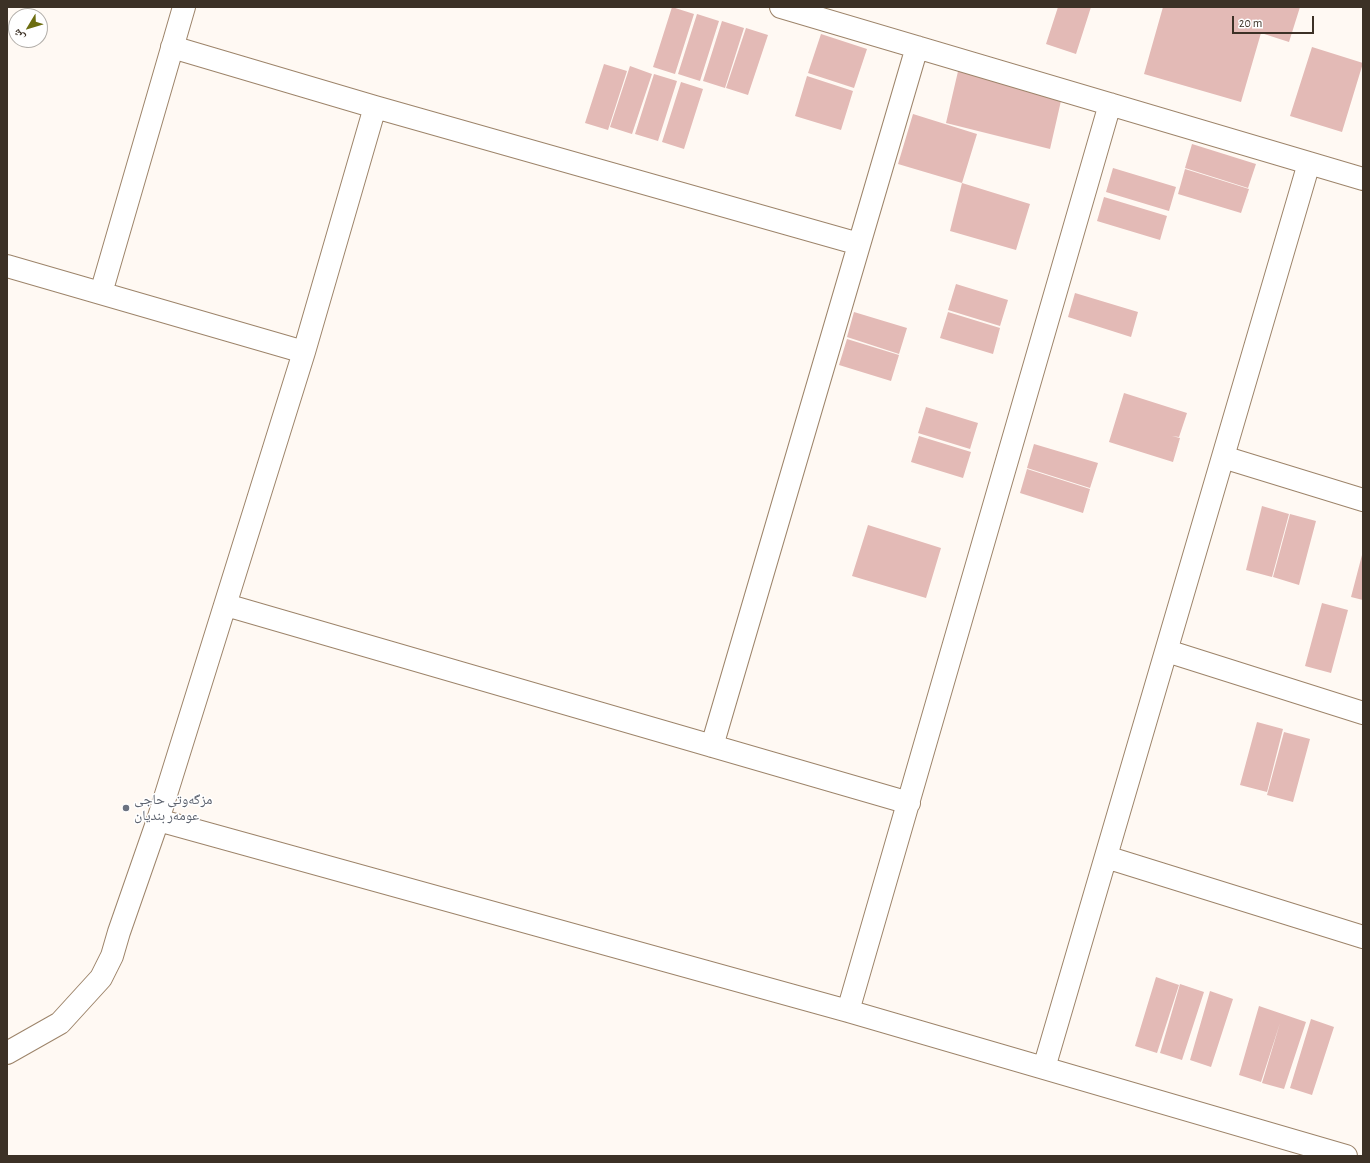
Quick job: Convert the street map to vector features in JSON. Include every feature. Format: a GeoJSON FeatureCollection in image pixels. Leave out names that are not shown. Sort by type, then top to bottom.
{"type":"FeatureCollection","features":[{"type":"Feature","properties":{"kind":"street"},"geometry":{"type":"LineString","coordinates":[[101,293],[184,7]]}},
{"type":"Feature","properties":{"kind":"street"},"geometry":{"type":"LineString","coordinates":[[781,7],[1363,179]]}},
{"type":"Feature","properties":{"kind":"street"},"geometry":{"type":"LineString","coordinates":[[172,47],[375,107],[859,244]]}},
{"type":"Feature","properties":{"kind":"street"},"geometry":{"type":"LineString","coordinates":[[712,746],[917,47]]}},
{"type":"Feature","properties":{"kind":"street"},"geometry":{"type":"LineString","coordinates":[[848,1011],[1110,104]]}},
{"type":"Feature","properties":{"kind":"street"},"geometry":{"type":"LineString","coordinates":[[7,1053],[60,1023],[101,978],[112,956],[158,820],[226,605],[304,352],[375,107]]}},
{"type":"Feature","properties":{"kind":"street"},"geometry":{"type":"LineString","coordinates":[[1044,1068],[1309,163]]}},
{"type":"Feature","properties":{"kind":"street"},"geometry":{"type":"LineString","coordinates":[[7,266],[304,352]]}},
{"type":"Feature","properties":{"kind":"street"},"geometry":{"type":"LineString","coordinates":[[1223,457],[1363,500]]}},
{"type":"Feature","properties":{"kind":"street"},"geometry":{"type":"LineString","coordinates":[[226,605],[909,803]]}},
{"type":"Feature","properties":{"kind":"street"},"geometry":{"type":"LineString","coordinates":[[1166,651],[1363,713]]}},
{"type":"Feature","properties":{"kind":"street"},"geometry":{"type":"LineString","coordinates":[[158,820],[848,1011],[1346,1156]]}},
{"type":"Feature","properties":{"kind":"street"},"geometry":{"type":"LineString","coordinates":[[1106,857],[1363,937]]}},
{"type":"Feature","properties":{"kind":"building"},"geometry":{"type":"Polygon","coordinates":[[[672,7],[694,14],[675,74],[653,67],[672,7]]]}},
{"type":"Feature","properties":{"kind":"building"},"geometry":{"type":"Polygon","coordinates":[[[1058,7],[1091,7],[1076,54],[1046,44],[1058,7]]]}},
{"type":"Feature","properties":{"kind":"building"},"geometry":{"type":"Polygon","coordinates":[[[1163,7],[1300,7],[1289,42],[1261,33],[1241,102],[1144,74],[1163,7]]]}},
{"type":"Feature","properties":{"kind":"building"},"geometry":{"type":"Polygon","coordinates":[[[697,14],[719,21],[700,81],[678,74],[697,14]]]}},
{"type":"Feature","properties":{"kind":"building"},"geometry":{"type":"Polygon","coordinates":[[[722,21],[744,28],[725,88],[703,81],[722,21]]]}},
{"type":"Feature","properties":{"kind":"building"},"geometry":{"type":"Polygon","coordinates":[[[746,28],[768,35],[748,95],[726,88],[746,28]]]}},
{"type":"Feature","properties":{"kind":"building"},"geometry":{"type":"Polygon","coordinates":[[[821,34],[867,49],[854,88],[808,73],[821,34]]]}},
{"type":"Feature","properties":{"kind":"building"},"geometry":{"type":"Polygon","coordinates":[[[1312,47],[1363,63],[1342,132],[1290,116],[1312,47]]]}},
{"type":"Feature","properties":{"kind":"building"},"geometry":{"type":"Polygon","coordinates":[[[604,64],[627,71],[608,130],[585,123],[604,64]]]}},
{"type":"Feature","properties":{"kind":"building"},"geometry":{"type":"Polygon","coordinates":[[[630,66],[652,74],[632,134],[610,127],[630,66]]]}},
{"type":"Feature","properties":{"kind":"building"},"geometry":{"type":"Polygon","coordinates":[[[959,67],[1063,92],[1050,149],[946,123],[959,67]]]}},
{"type":"Feature","properties":{"kind":"building"},"geometry":{"type":"Polygon","coordinates":[[[654,74],[677,81],[658,141],[635,134],[654,74]]]}},
{"type":"Feature","properties":{"kind":"building"},"geometry":{"type":"Polygon","coordinates":[[[807,76],[853,91],[841,130],[795,116],[807,76]]]}},
{"type":"Feature","properties":{"kind":"building"},"geometry":{"type":"Polygon","coordinates":[[[681,82],[703,89],[684,149],[662,142],[681,82]]]}},
{"type":"Feature","properties":{"kind":"building"},"geometry":{"type":"Polygon","coordinates":[[[913,114],[977,134],[962,183],[898,164],[913,114]]]}},
{"type":"Feature","properties":{"kind":"building"},"geometry":{"type":"Polygon","coordinates":[[[1192,144],[1256,164],[1248,188],[1185,168],[1192,144]]]}},
{"type":"Feature","properties":{"kind":"building"},"geometry":{"type":"Polygon","coordinates":[[[1113,168],[1176,187],[1169,211],[1106,192],[1113,168]]]}},
{"type":"Feature","properties":{"kind":"building"},"geometry":{"type":"Polygon","coordinates":[[[1185,169],[1249,189],[1241,213],[1178,194],[1185,169]]]}},
{"type":"Feature","properties":{"kind":"building"},"geometry":{"type":"Polygon","coordinates":[[[962,183],[1030,204],[1016,250],[950,231],[962,183]]]}},
{"type":"Feature","properties":{"kind":"building"},"geometry":{"type":"Polygon","coordinates":[[[1104,197],[1167,216],[1160,240],[1097,221],[1104,197]]]}},
{"type":"Feature","properties":{"kind":"building"},"geometry":{"type":"Polygon","coordinates":[[[956,284],[1008,300],[1000,326],[948,310],[956,284]]]}},
{"type":"Feature","properties":{"kind":"building"},"geometry":{"type":"Polygon","coordinates":[[[1075,293],[1138,312],[1131,337],[1068,317],[1075,293]]]}},
{"type":"Feature","properties":{"kind":"building"},"geometry":{"type":"Polygon","coordinates":[[[854,312],[907,328],[899,354],[847,337],[854,312]]]}},
{"type":"Feature","properties":{"kind":"building"},"geometry":{"type":"Polygon","coordinates":[[[948,312],[1000,328],[993,354],[940,338],[948,312]]]}},
{"type":"Feature","properties":{"kind":"building"},"geometry":{"type":"Polygon","coordinates":[[[847,339],[899,355],[891,381],[839,365],[847,339]]]}},
{"type":"Feature","properties":{"kind":"building"},"geometry":{"type":"Polygon","coordinates":[[[1124,393],[1187,413],[1179,437],[1172,436],[1180,438],[1173,462],[1109,442],[1124,393]]]}},
{"type":"Feature","properties":{"kind":"building"},"geometry":{"type":"Polygon","coordinates":[[[926,407],[978,423],[970,449],[918,433],[926,407]]]}},
{"type":"Feature","properties":{"kind":"building"},"geometry":{"type":"Polygon","coordinates":[[[919,436],[971,452],[963,478],[911,462],[919,436]]]}},
{"type":"Feature","properties":{"kind":"building"},"geometry":{"type":"Polygon","coordinates":[[[1034,444],[1098,463],[1090,488],[1027,468],[1034,444]]]}},
{"type":"Feature","properties":{"kind":"building"},"geometry":{"type":"Polygon","coordinates":[[[1027,469],[1090,489],[1083,513],[1020,493],[1027,469]]]}},
{"type":"Feature","properties":{"kind":"building"},"geometry":{"type":"Polygon","coordinates":[[[1262,506],[1289,514],[1272,577],[1246,570],[1262,506]]]}},
{"type":"Feature","properties":{"kind":"building"},"geometry":{"type":"Polygon","coordinates":[[[1290,514],[1316,521],[1299,585],[1273,577],[1290,514]]]}},
{"type":"Feature","properties":{"kind":"building"},"geometry":{"type":"Polygon","coordinates":[[[868,525],[941,548],[926,598],[852,576],[868,525]]]}},
{"type":"Feature","properties":{"kind":"building"},"geometry":{"type":"Polygon","coordinates":[[[1363,555],[1363,600],[1351,597],[1363,555]]]}},
{"type":"Feature","properties":{"kind":"building"},"geometry":{"type":"Polygon","coordinates":[[[1322,603],[1348,610],[1331,673],[1305,666],[1322,603]]]}},
{"type":"Feature","properties":{"kind":"building"},"geometry":{"type":"Polygon","coordinates":[[[1257,722],[1283,729],[1267,792],[1240,785],[1257,722]]]}},
{"type":"Feature","properties":{"kind":"building"},"geometry":{"type":"Polygon","coordinates":[[[1284,732],[1310,739],[1293,802],[1267,795],[1284,732]]]}},
{"type":"Feature","properties":{"kind":"building"},"geometry":{"type":"Polygon","coordinates":[[[1156,977],[1179,985],[1157,1053],[1135,1046],[1156,977]]]}},
{"type":"Feature","properties":{"kind":"building"},"geometry":{"type":"Polygon","coordinates":[[[1180,984],[1204,992],[1182,1060],[1160,1053],[1180,984]]]}},
{"type":"Feature","properties":{"kind":"building"},"geometry":{"type":"Polygon","coordinates":[[[1210,991],[1233,999],[1211,1067],[1190,1060],[1210,991]]]}},
{"type":"Feature","properties":{"kind":"building"},"geometry":{"type":"Polygon","coordinates":[[[1259,1006],[1306,1022],[1284,1089],[1262,1083],[1280,1023],[1261,1082],[1239,1075],[1259,1006]]]}},
{"type":"Feature","properties":{"kind":"building"},"geometry":{"type":"Polygon","coordinates":[[[1311,1019],[1334,1027],[1312,1095],[1290,1088],[1311,1019]]]}},
{"type":"Feature","properties":{"kind":"place","name":"مزگەوتی حاجی عومەر بندیان"},"geometry":{"type":"Point","coordinates":[126,808]}}]}
